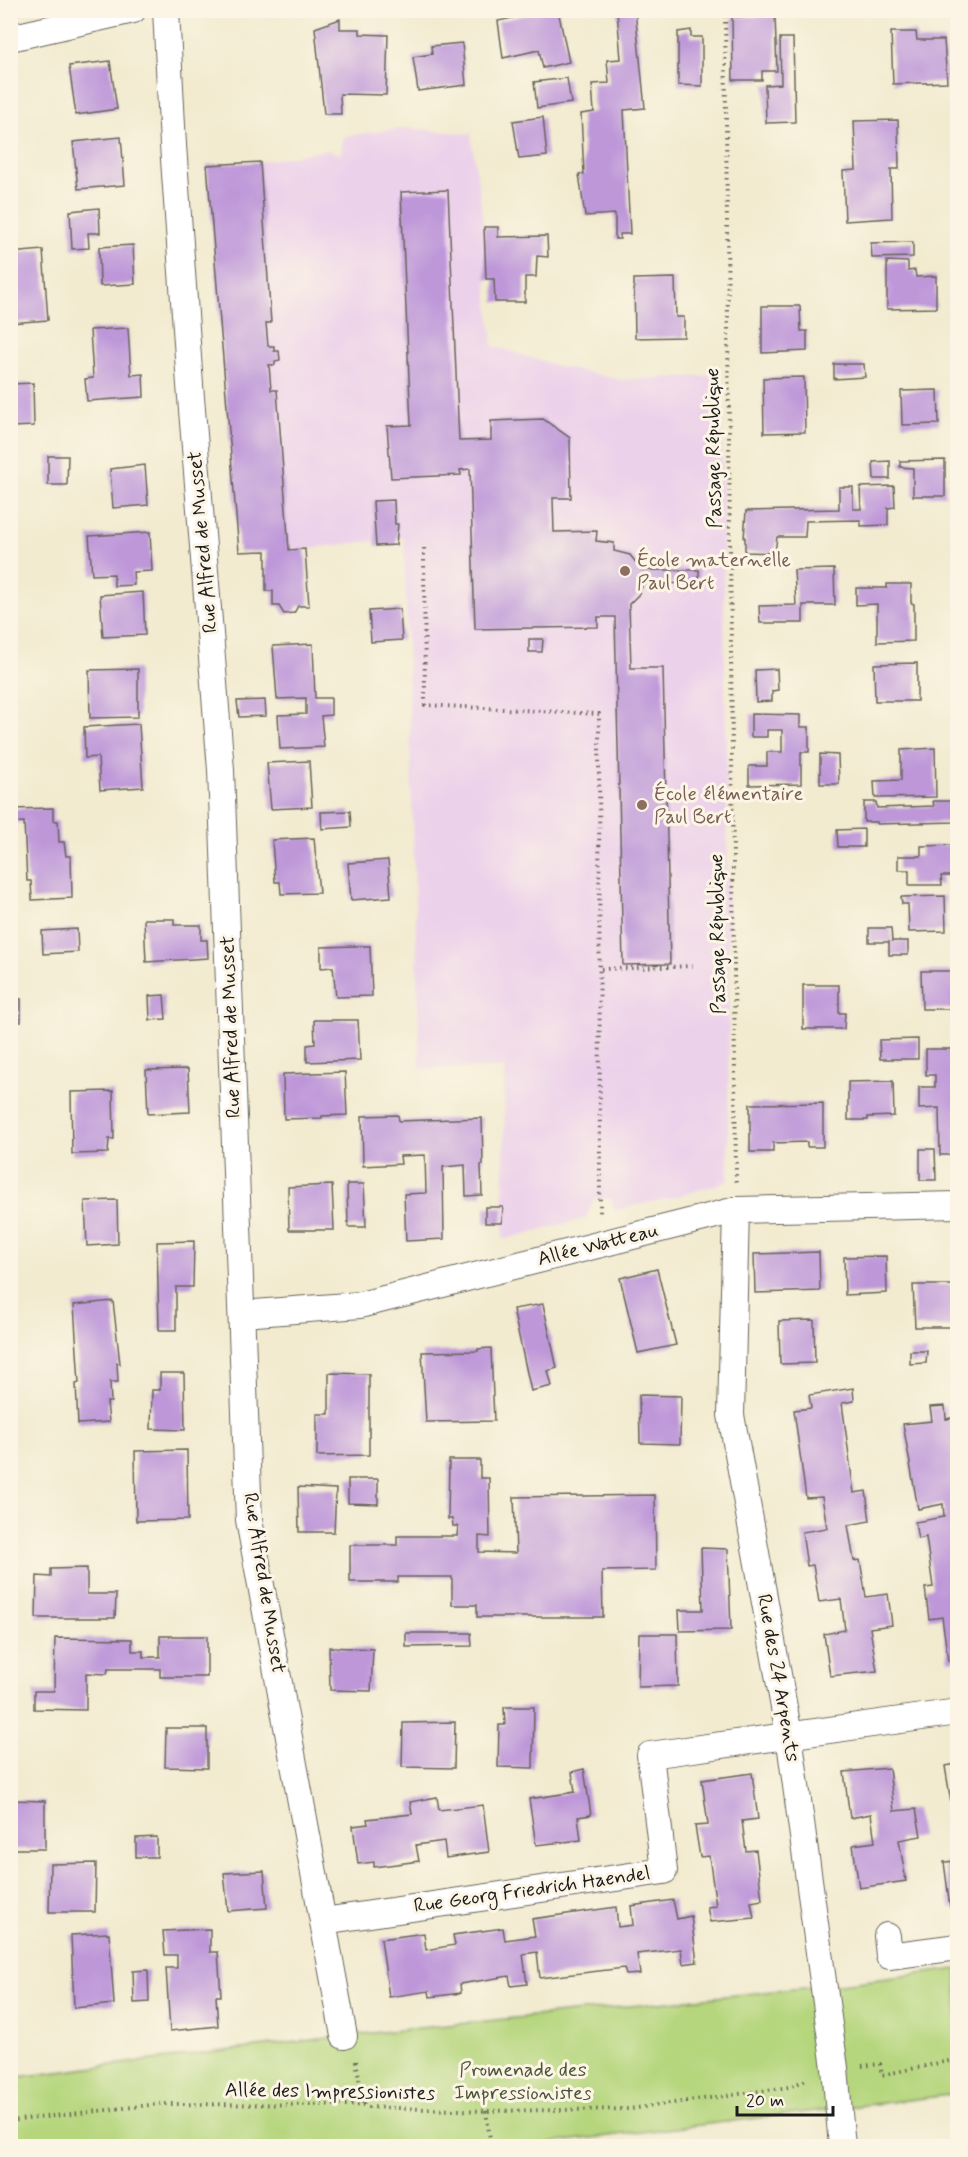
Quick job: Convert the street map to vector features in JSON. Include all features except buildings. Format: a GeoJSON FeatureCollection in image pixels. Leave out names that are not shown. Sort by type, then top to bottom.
{"type":"FeatureCollection","features":[{"type":"Feature","properties":{"kind":"street"},"geometry":{"type":"LineString","coordinates":[[10,38],[47,20],[132,10]]}},
{"type":"Feature","properties":{"kind":"street","name":"Rue Alfred de Musset"},"geometry":{"type":"LineString","coordinates":[[166,10],[190,385],[221,770],[249,1520],[344,2036]]}},
{"type":"Feature","properties":{"kind":"street","name":"Allée Watteau"},"geometry":{"type":"LineString","coordinates":[[242,1314],[360,1305],[736,1210],[957,1205]]}},
{"type":"Feature","properties":{"kind":"street","name":"Rue des 24 Arpents"},"geometry":{"type":"LineString","coordinates":[[736,1210],[731,1415],[789,1734],[835,2068],[842,2146]]}},
{"type":"Feature","properties":{"kind":"street"},"geometry":{"type":"LineString","coordinates":[[789,1734],[957,1712]]}},
{"type":"Feature","properties":{"kind":"street","name":"Rue Georg Friedrich Haendel"},"geometry":{"type":"LineString","coordinates":[[323,1921],[664,1871],[650,1755],[789,1734]]}},
{"type":"Feature","properties":{"kind":"street"},"geometry":{"type":"LineString","coordinates":[[887,1936],[889,1956],[957,1947]]}},
{"type":"Feature","properties":{"kind":"path","name":"Passage République"},"geometry":{"type":"LineString","coordinates":[[725,10],[736,1210]]}},
{"type":"Feature","properties":{"kind":"path"},"geometry":{"type":"LineString","coordinates":[[424,548],[425,705],[599,714],[600,1244]]}},
{"type":"Feature","properties":{"kind":"path"},"geometry":{"type":"LineString","coordinates":[[601,969],[696,966]]}},
{"type":"Feature","properties":{"kind":"path"},"geometry":{"type":"LineString","coordinates":[[344,2036],[355,2055],[364,2105]]}},
{"type":"Feature","properties":{"kind":"path","name":"Allée des Impressionistes"},"geometry":{"type":"LineString","coordinates":[[10,2121],[159,2104],[364,2105],[366,2107],[486,2111],[630,2109],[789,2087],[835,2068],[880,2064],[882,2075],[957,2058]]}},
{"type":"Feature","properties":{"kind":"path"},"geometry":{"type":"LineString","coordinates":[[486,2111],[491,2146]]}},
{"type":"Feature","properties":{"kind":"shaded area"},"geometry":{"type":"Polygon","coordinates":[[[406,128],[471,134],[484,227],[486,279],[493,346],[558,366],[621,380],[721,375],[729,961],[728,1181],[679,1196],[616,1210],[611,1199],[594,1199],[586,1218],[503,1240],[505,1068],[420,1068],[404,537],[305,549],[239,552],[207,165],[260,162],[326,150],[341,154],[343,136],[406,128]]]}},
{"type":"Feature","properties":{"kind":"green space","name":"Promenade des Impressionistes"},"geometry":{"type":"Polygon","coordinates":[[[957,1969],[957,2094],[525,2146],[11,2146],[10,2078],[344,2036],[841,1984],[957,1969]]]}},
{"type":"Feature","properties":{"kind":"place","name":"École maternelle Paul Bert"},"geometry":{"type":"Point","coordinates":[625,571]}},
{"type":"Feature","properties":{"kind":"place","name":"École élémentaire Paul Bert"},"geometry":{"type":"Point","coordinates":[642,805]}}]}
